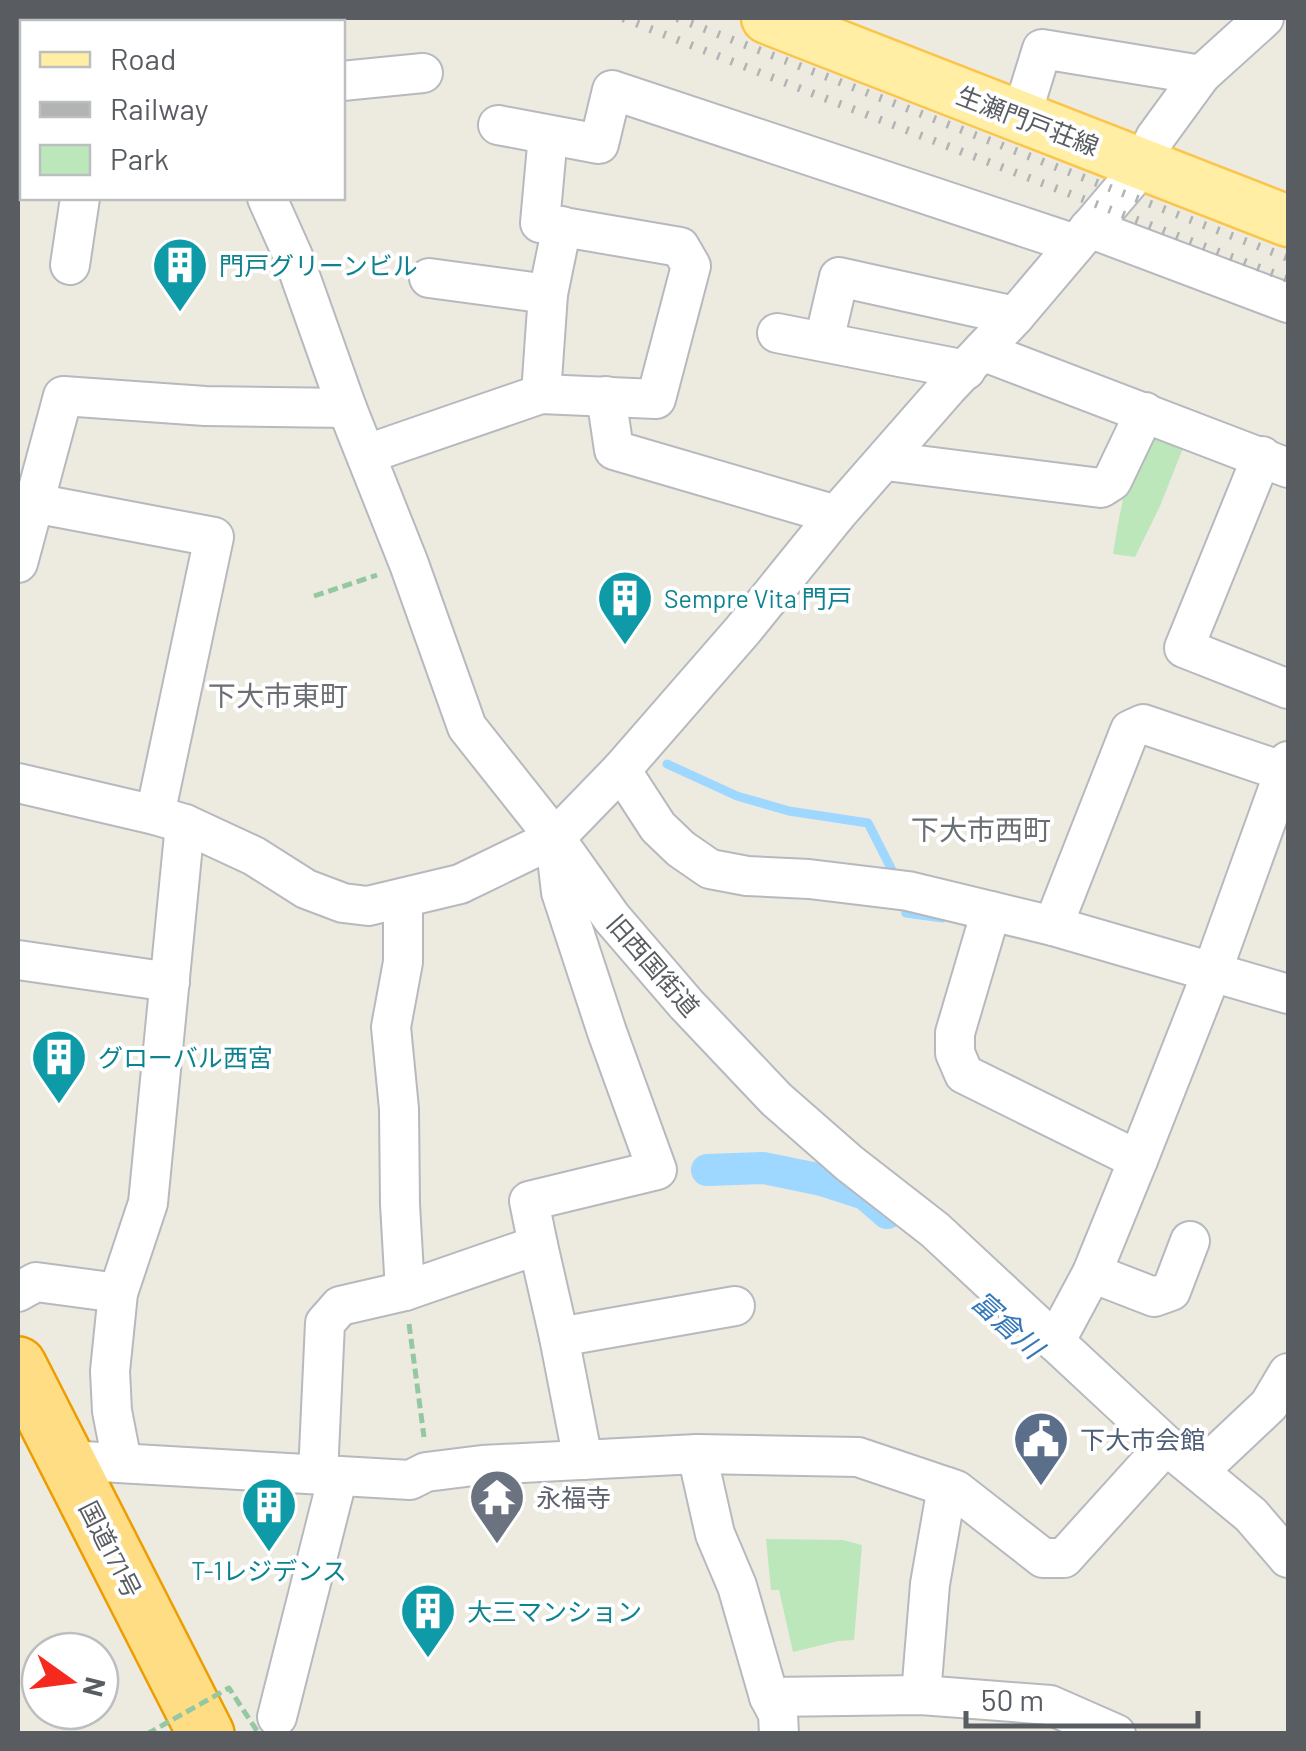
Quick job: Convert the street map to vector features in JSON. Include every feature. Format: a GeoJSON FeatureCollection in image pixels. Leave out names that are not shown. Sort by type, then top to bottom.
{"type":"FeatureCollection","features":[{"type":"Feature","properties":{"kind":"highway","name":"国道171号"},"geometry":{"type":"LineString","coordinates":[[18,1364],[206,1734]]}},
{"type":"Feature","properties":{"kind":"main road","name":"生瀬門戸荘線"},"geometry":{"type":"LineString","coordinates":[[767,18],[1288,221]]}},
{"type":"Feature","properties":{"kind":"street"},"geometry":{"type":"LineString","coordinates":[[18,783],[170,820],[254,856],[306,889],[344,903],[368,906],[460,884],[555,838],[622,770],[744,630],[836,515],[1015,316],[1143,164],[1155,138],[1201,75],[1264,18]]}},
{"type":"Feature","properties":{"kind":"street"},"geometry":{"type":"LineString","coordinates":[[1021,117],[1042,49],[1201,75]]}},
{"type":"Feature","properties":{"kind":"street"},"geometry":{"type":"LineString","coordinates":[[345,80],[423,73]]}},
{"type":"Feature","properties":{"kind":"street"},"geometry":{"type":"LineString","coordinates":[[498,126],[599,144],[612,90],[1288,303]]}},
{"type":"Feature","properties":{"kind":"street"},"geometry":{"type":"LineString","coordinates":[[367,454],[541,394],[656,399],[691,266],[680,247],[540,222],[548,135]]}},
{"type":"Feature","properties":{"kind":"street"},"geometry":{"type":"LineString","coordinates":[[70,265],[80,200]]}},
{"type":"Feature","properties":{"kind":"street","name":"旧西国街道"},"geometry":{"type":"LineString","coordinates":[[268,200],[293,256],[468,727],[612,918],[776,1099],[934,1230],[1055,1342],[1160,1451],[1198,1471],[1251,1514],[1288,1558]]}},
{"type":"Feature","properties":{"kind":"street"},"geometry":{"type":"LineString","coordinates":[[541,394],[548,294],[562,226]]}},
{"type":"Feature","properties":{"kind":"street"},"geometry":{"type":"LineString","coordinates":[[428,278],[548,294]]}},
{"type":"Feature","properties":{"kind":"street"},"geometry":{"type":"LineString","coordinates":[[824,341],[840,278],[1015,316]]}},
{"type":"Feature","properties":{"kind":"street"},"geometry":{"type":"LineString","coordinates":[[777,333],[974,360],[1145,412],[1275,462],[1184,648],[1288,689]]}},
{"type":"Feature","properties":{"kind":"street"},"geometry":{"type":"LineString","coordinates":[[18,563],[63,396],[206,406],[347,408]]}},
{"type":"Feature","properties":{"kind":"street"},"geometry":{"type":"LineString","coordinates":[[606,396],[614,450],[836,515]]}},
{"type":"Feature","properties":{"kind":"street"},"geometry":{"type":"LineString","coordinates":[[886,460],[1101,488],[1112,480],[1145,412]]}},
{"type":"Feature","properties":{"kind":"street"},"geometry":{"type":"LineString","coordinates":[[34,503],[214,537],[170,820],[170,982],[148,1203],[118,1292],[110,1371],[112,1411],[122,1462]]}},
{"type":"Feature","properties":{"kind":"street"},"geometry":{"type":"LineString","coordinates":[[1053,926],[1130,730],[1143,724],[1287,769],[1138,1160],[1092,1273],[1055,1342]]}},
{"type":"Feature","properties":{"kind":"street"},"geometry":{"type":"LineString","coordinates":[[622,770],[658,827],[710,869],[908,891],[1053,926],[1288,994]]}},
{"type":"Feature","properties":{"kind":"street"},"geometry":{"type":"LineString","coordinates":[[555,838],[561,892],[606,1032],[657,1170],[529,1201],[583,1460]]}},
{"type":"Feature","properties":{"kind":"street"},"geometry":{"type":"LineString","coordinates":[[402,898],[402,962],[391,1027],[399,1109],[405,1291]]}},
{"type":"Feature","properties":{"kind":"street"},"geometry":{"type":"LineString","coordinates":[[991,911],[956,1033],[955,1054],[964,1074],[1138,1160]]}},
{"type":"Feature","properties":{"kind":"street"},"geometry":{"type":"LineString","coordinates":[[18,960],[170,982]]}},
{"type":"Feature","properties":{"kind":"street"},"geometry":{"type":"LineString","coordinates":[[1092,1273],[1154,1297],[1171,1290],[1190,1240]]}},
{"type":"Feature","properties":{"kind":"street"},"geometry":{"type":"LineString","coordinates":[[268,1725],[328,1475],[325,1323],[340,1306],[405,1291],[538,1245]]}},
{"type":"Feature","properties":{"kind":"street"},"geometry":{"type":"LineString","coordinates":[[18,1292],[36,1282],[118,1292]]}},
{"type":"Feature","properties":{"kind":"street"},"geometry":{"type":"LineString","coordinates":[[559,1337],[736,1306]]}},
{"type":"Feature","properties":{"kind":"street"},"geometry":{"type":"LineString","coordinates":[[1198,1471],[1269,1406],[1288,1373]]}},
{"type":"Feature","properties":{"kind":"street"},"geometry":{"type":"LineString","coordinates":[[66,1460],[410,1480],[428,1472],[482,1465],[698,1454],[858,1457],[956,1490],[1042,1558],[1064,1558],[1160,1451]]}},
{"type":"Feature","properties":{"kind":"street"},"geometry":{"type":"LineString","coordinates":[[698,1454],[715,1534],[737,1586],[769,1696],[778,1714],[779,1734]]}},
{"type":"Feature","properties":{"kind":"street"},"geometry":{"type":"LineString","coordinates":[[920,1695],[930,1584],[947,1486]]}},
{"type":"Feature","properties":{"kind":"street"},"geometry":{"type":"LineString","coordinates":[[769,1696],[920,1695],[1050,1705],[1116,1734]]}},
{"type":"Feature","properties":{"kind":"path"},"geometry":{"type":"LineString","coordinates":[[314,596],[409,564]]}},
{"type":"Feature","properties":{"kind":"path"},"geometry":{"type":"LineString","coordinates":[[405,1291],[428,1472]]}},
{"type":"Feature","properties":{"kind":"path"},"geometry":{"type":"LineString","coordinates":[[148,1734],[230,1688],[268,1725]]}},
{"type":"Feature","properties":{"kind":"green space"},"geometry":{"type":"Polygon","coordinates":[[[1155,433],[1185,443],[1135,557],[1113,554],[1131,472],[1145,443],[1155,433]]]}},
{"type":"Feature","properties":{"kind":"green space"},"geometry":{"type":"Polygon","coordinates":[[[766,1539],[843,1540],[862,1545],[854,1640],[793,1652],[779,1590],[771,1590],[766,1539]]]}},
{"type":"Feature","properties":{"kind":"waterway"},"geometry":{"type":"LineString","coordinates":[[667,764],[737,796],[789,811],[868,823],[896,878]]}},
{"type":"Feature","properties":{"kind":"waterway"},"geometry":{"type":"LineString","coordinates":[[905,908],[906,913],[942,918]]}},
{"type":"Feature","properties":{"kind":"waterway","name":"富倉川"},"geometry":{"type":"LineString","coordinates":[[707,1170],[763,1168],[822,1180],[865,1194],[887,1213]]}},
{"type":"Feature","properties":{"kind":"railway"},"geometry":{"type":"LineString","coordinates":[[623,18],[1288,279]]}},
{"type":"Feature","properties":{"kind":"railway"},"geometry":{"type":"LineString","coordinates":[[677,18],[1288,258]]}},
{"type":"Feature","properties":{"kind":"place","name":"門戸グリーンビル"},"geometry":{"type":"Point","coordinates":[180,314]}},
{"type":"Feature","properties":{"kind":"place","name":"Sempre Vita 門戸"},"geometry":{"type":"Point","coordinates":[625,647]}},
{"type":"Feature","properties":{"kind":"place","name":"グローバル西宮"},"geometry":{"type":"Point","coordinates":[59,1106]}},
{"type":"Feature","properties":{"kind":"place","name":"下大市会館"},"geometry":{"type":"Point","coordinates":[1041,1488]}},
{"type":"Feature","properties":{"kind":"place","name":"永福寺"},"geometry":{"type":"Point","coordinates":[497,1546]}},
{"type":"Feature","properties":{"kind":"place","name":"T-1レジデンス"},"geometry":{"type":"Point","coordinates":[269,1554]}},
{"type":"Feature","properties":{"kind":"place","name":"大三マンション"},"geometry":{"type":"Point","coordinates":[428,1660]}},
{"type":"Feature","properties":{"kind":"district","name":"下大市東町"},"geometry":{"type":"Point","coordinates":[278,695]}},
{"type":"Feature","properties":{"kind":"district","name":"下大市西町"},"geometry":{"type":"Point","coordinates":[981,829]}}]}
